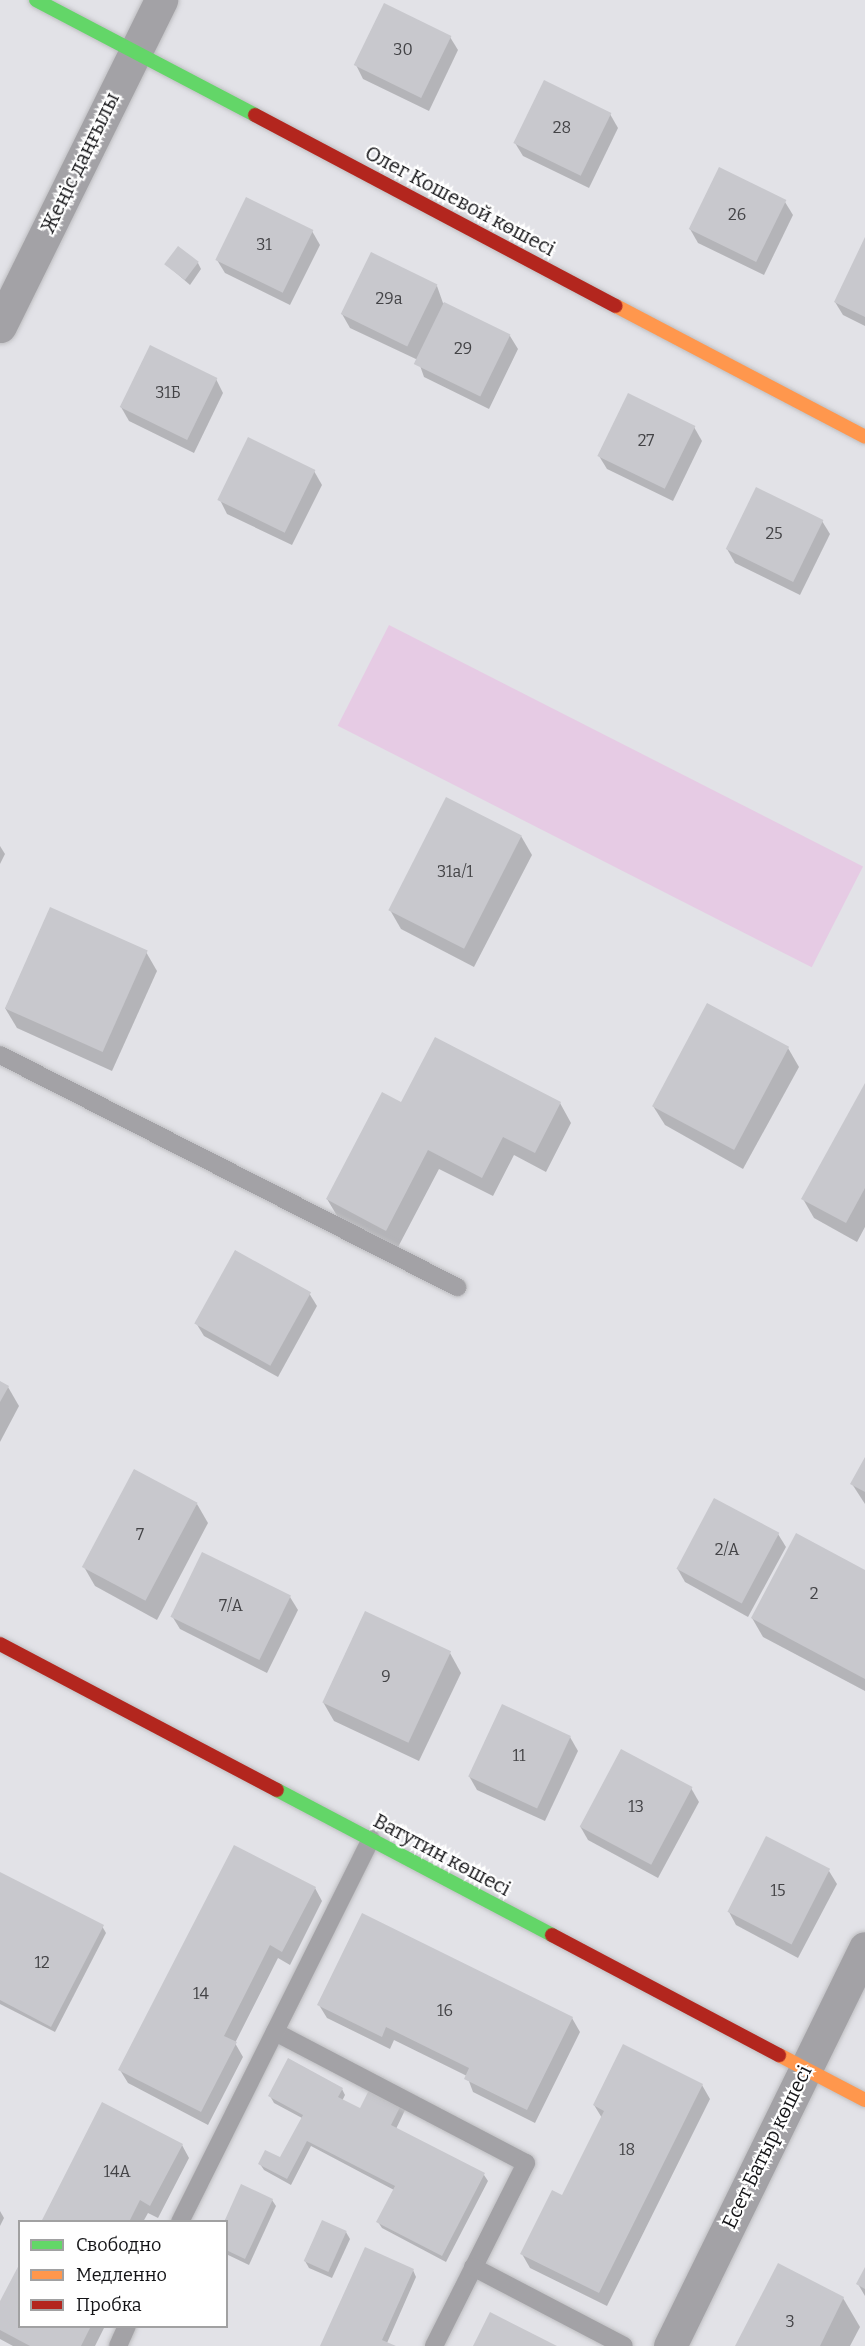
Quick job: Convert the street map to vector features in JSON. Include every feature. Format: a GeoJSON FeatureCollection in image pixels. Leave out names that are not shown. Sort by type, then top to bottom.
{"type":"FeatureCollection","features":[{"type":"Feature","properties":{"kind":"street","name":"Олег Кошевой көшесі"},"geometry":{"type":"LineString","coordinates":[[36,0],[865,437]]}},
{"type":"Feature","properties":{"kind":"street","name":"Жеңіс даңғылы"},"geometry":{"type":"LineString","coordinates":[[0,326],[161,0]]}},
{"type":"Feature","properties":{"kind":"street","name":"Ватутин көшесі"},"geometry":{"type":"LineString","coordinates":[[0,1644],[865,2100]]}},
{"type":"Feature","properties":{"kind":"street","name":"Есет Батыр көшесі"},"geometry":{"type":"LineString","coordinates":[[670,2346],[865,1948]]}},
{"type":"Feature","properties":{"kind":"lane"},"geometry":{"type":"LineString","coordinates":[[0,1055],[457,1287]]}},
{"type":"Feature","properties":{"kind":"lane"},"geometry":{"type":"LineString","coordinates":[[181,2220],[371,1839]]}},
{"type":"Feature","properties":{"kind":"lane"},"geometry":{"type":"LineString","coordinates":[[275,2032],[526,2163],[434,2346]]}},
{"type":"Feature","properties":{"kind":"lane"},"geometry":{"type":"LineString","coordinates":[[473,2267],[624,2346]]}},
{"type":"Feature","properties":{"kind":"lane"},"geometry":{"type":"LineString","coordinates":[[118,2346],[127,2328]]}},
{"type":"Feature","properties":{"kind":"shaded area"},"geometry":{"type":"Polygon","coordinates":[[[389,625],[863,867],[812,967],[338,726],[389,625]]]}},
{"type":"Feature","properties":{"kind":"building"},"geometry":{"type":"Polygon","coordinates":[[[384,3],[451,36],[421,98],[354,65],[384,3]]]}},
{"type":"Feature","properties":{"kind":"building"},"geometry":{"type":"Polygon","coordinates":[[[544,80],[611,113],[581,176],[513,143],[544,80]]]}},
{"type":"Feature","properties":{"kind":"building"},"geometry":{"type":"Polygon","coordinates":[[[719,167],[786,200],[756,262],[689,229],[719,167]]]}},
{"type":"Feature","properties":{"kind":"building"},"geometry":{"type":"Polygon","coordinates":[[[246,197],[313,230],[283,293],[215,260],[246,197]]]}},
{"type":"Feature","properties":{"kind":"building"},"geometry":{"type":"Polygon","coordinates":[[[865,237],[865,317],[834,302],[865,237]]]}},
{"type":"Feature","properties":{"kind":"building"},"geometry":{"type":"Polygon","coordinates":[[[178,246],[199,262],[185,280],[164,264],[178,246]]]}},
{"type":"Feature","properties":{"kind":"building"},"geometry":{"type":"Polygon","coordinates":[[[371,252],[438,284],[407,346],[341,314],[371,252]]]}},
{"type":"Feature","properties":{"kind":"building"},"geometry":{"type":"Polygon","coordinates":[[[444,302],[511,334],[480,396],[414,364],[444,302]]]}},
{"type":"Feature","properties":{"kind":"building"},"geometry":{"type":"Polygon","coordinates":[[[150,345],[217,378],[187,440],[120,407],[150,345]]]}},
{"type":"Feature","properties":{"kind":"building"},"geometry":{"type":"Polygon","coordinates":[[[628,393],[695,426],[665,489],[597,456],[628,393]]]}},
{"type":"Feature","properties":{"kind":"building"},"geometry":{"type":"Polygon","coordinates":[[[248,437],[315,470],[285,533],[217,500],[248,437]]]}},
{"type":"Feature","properties":{"kind":"building"},"geometry":{"type":"Polygon","coordinates":[[[756,487],[823,520],[793,582],[726,549],[756,487]]]}},
{"type":"Feature","properties":{"kind":"building"},"geometry":{"type":"Polygon","coordinates":[[[446,797],[522,836],[464,949],[388,910],[446,797]]]}},
{"type":"Feature","properties":{"kind":"building"},"geometry":{"type":"Polygon","coordinates":[[[50,907],[148,951],[103,1052],[5,1008],[50,907]]]}},
{"type":"Feature","properties":{"kind":"building"},"geometry":{"type":"Polygon","coordinates":[[[707,1003],[789,1047],[734,1150],[652,1106],[707,1003]]]}},
{"type":"Feature","properties":{"kind":"building"},"geometry":{"type":"Polygon","coordinates":[[[435,1037],[561,1102],[535,1153],[503,1137],[482,1178],[428,1150],[386,1231],[326,1199],[382,1092],[401,1102],[435,1037]]]}},
{"type":"Feature","properties":{"kind":"building"},"geometry":{"type":"Polygon","coordinates":[[[865,1083],[865,1188],[846,1223],[801,1199],[865,1083]]]}},
{"type":"Feature","properties":{"kind":"building"},"geometry":{"type":"Polygon","coordinates":[[[235,1250],[311,1292],[270,1366],[194,1323],[235,1250]]]}},
{"type":"Feature","properties":{"kind":"building"},"geometry":{"type":"Polygon","coordinates":[[[0,1381],[9,1386],[0,1402],[0,1381]]]}},
{"type":"Feature","properties":{"kind":"building"},"geometry":{"type":"Polygon","coordinates":[[[865,1457],[865,1492],[850,1484],[865,1457]]]}},
{"type":"Feature","properties":{"kind":"building"},"geometry":{"type":"Polygon","coordinates":[[[134,1469],[198,1503],[145,1601],[82,1567],[134,1469]]]}},
{"type":"Feature","properties":{"kind":"building"},"geometry":{"type":"Polygon","coordinates":[[[714,1498],[779,1533],[742,1603],[676,1569],[714,1498]]]}},
{"type":"Feature","properties":{"kind":"building"},"geometry":{"type":"Polygon","coordinates":[[[796,1533],[865,1570],[865,1679],[751,1618],[796,1533]]]}},
{"type":"Feature","properties":{"kind":"building"},"geometry":{"type":"Polygon","coordinates":[[[202,1552],[291,1595],[259,1660],[170,1617],[202,1552]]]}},
{"type":"Feature","properties":{"kind":"building"},"geometry":{"type":"Polygon","coordinates":[[[365,1611],[451,1651],[408,1743],[322,1703],[365,1611]]]}},
{"type":"Feature","properties":{"kind":"building"},"geometry":{"type":"Polygon","coordinates":[[[502,1704],[571,1736],[537,1809],[468,1777],[502,1704]]]}},
{"type":"Feature","properties":{"kind":"building"},"geometry":{"type":"Polygon","coordinates":[[[621,1749],[693,1787],[651,1865],[580,1827],[621,1749]]]}},
{"type":"Feature","properties":{"kind":"building"},"geometry":{"type":"Polygon","coordinates":[[[766,1836],[830,1869],[792,1944],[727,1912],[766,1836]]]}},
{"type":"Feature","properties":{"kind":"building"},"geometry":{"type":"Polygon","coordinates":[[[234,1845],[316,1887],[282,1952],[270,1945],[224,2036],[237,2042],[201,2112],[118,2070],[234,1845]]]}},
{"type":"Feature","properties":{"kind":"building"},"geometry":{"type":"Polygon","coordinates":[[[0,1872],[104,1925],[51,2027],[0,2000],[0,1872]]]}},
{"type":"Feature","properties":{"kind":"building"},"geometry":{"type":"Polygon","coordinates":[[[362,1913],[573,2017],[527,2110],[464,2079],[469,2068],[386,2027],[382,2037],[317,2005],[362,1913]]]}},
{"type":"Feature","properties":{"kind":"building"},"geometry":{"type":"Polygon","coordinates":[[[623,2044],[703,2084],[599,2293],[520,2254],[552,2190],[562,2195],[604,2111],[593,2105],[623,2044]]]}},
{"type":"Feature","properties":{"kind":"building"},"geometry":{"type":"Polygon","coordinates":[[[288,2058],[343,2088],[338,2097],[360,2108],[372,2084],[403,2101],[391,2125],[485,2173],[442,2256],[376,2222],[395,2186],[307,2141],[287,2179],[258,2164],[265,2150],[280,2157],[303,2115],[268,2096],[288,2058]]]}},
{"type":"Feature","properties":{"kind":"building"},"geometry":{"type":"Polygon","coordinates":[[[102,2102],[183,2144],[150,2206],[140,2200],[130,2220],[42,2220],[102,2102]]]}},
{"type":"Feature","properties":{"kind":"building"},"geometry":{"type":"Polygon","coordinates":[[[241,2184],[273,2199],[245,2259],[228,2251],[228,2220],[225,2220],[241,2184]]]}},
{"type":"Feature","properties":{"kind":"building"},"geometry":{"type":"Polygon","coordinates":[[[322,2220],[347,2231],[328,2272],[304,2261],[322,2220]]]}},
{"type":"Feature","properties":{"kind":"building"},"geometry":{"type":"Polygon","coordinates":[[[365,2247],[414,2269],[382,2340],[396,2346],[320,2346],[365,2247]]]}},
{"type":"Feature","properties":{"kind":"building"},"geometry":{"type":"Polygon","coordinates":[[[778,2263],[844,2297],[820,2346],[735,2346],[778,2263]]]}},
{"type":"Feature","properties":{"kind":"building"},"geometry":{"type":"Polygon","coordinates":[[[18,2267],[18,2328],[90,2328],[81,2346],[30,2346],[0,2330],[0,2301],[18,2267]]]}},
{"type":"Feature","properties":{"kind":"building"},"geometry":{"type":"Polygon","coordinates":[[[865,2267],[865,2289],[856,2284],[865,2267]]]}},
{"type":"Feature","properties":{"kind":"building"},"geometry":{"type":"Polygon","coordinates":[[[490,2312],[557,2346],[473,2346],[490,2312]]]}},
{"type":"Feature","properties":{"kind":"traffic: fast"},"geometry":{"type":"LineString","coordinates":[[36,0],[255,115]]}},
{"type":"Feature","properties":{"kind":"traffic: fast"},"geometry":{"type":"LineString","coordinates":[[277,1790],[552,1935]]}},
{"type":"Feature","properties":{"kind":"traffic: slow"},"geometry":{"type":"LineString","coordinates":[[616,306],[865,437]]}},
{"type":"Feature","properties":{"kind":"traffic: slow"},"geometry":{"type":"LineString","coordinates":[[779,2055],[865,2100]]}},
{"type":"Feature","properties":{"kind":"traffic: jam"},"geometry":{"type":"LineString","coordinates":[[255,115],[616,306]]}},
{"type":"Feature","properties":{"kind":"traffic: jam"},"geometry":{"type":"LineString","coordinates":[[0,1644],[277,1790]]}},
{"type":"Feature","properties":{"kind":"traffic: jam"},"geometry":{"type":"LineString","coordinates":[[552,1935],[779,2055]]}}]}
